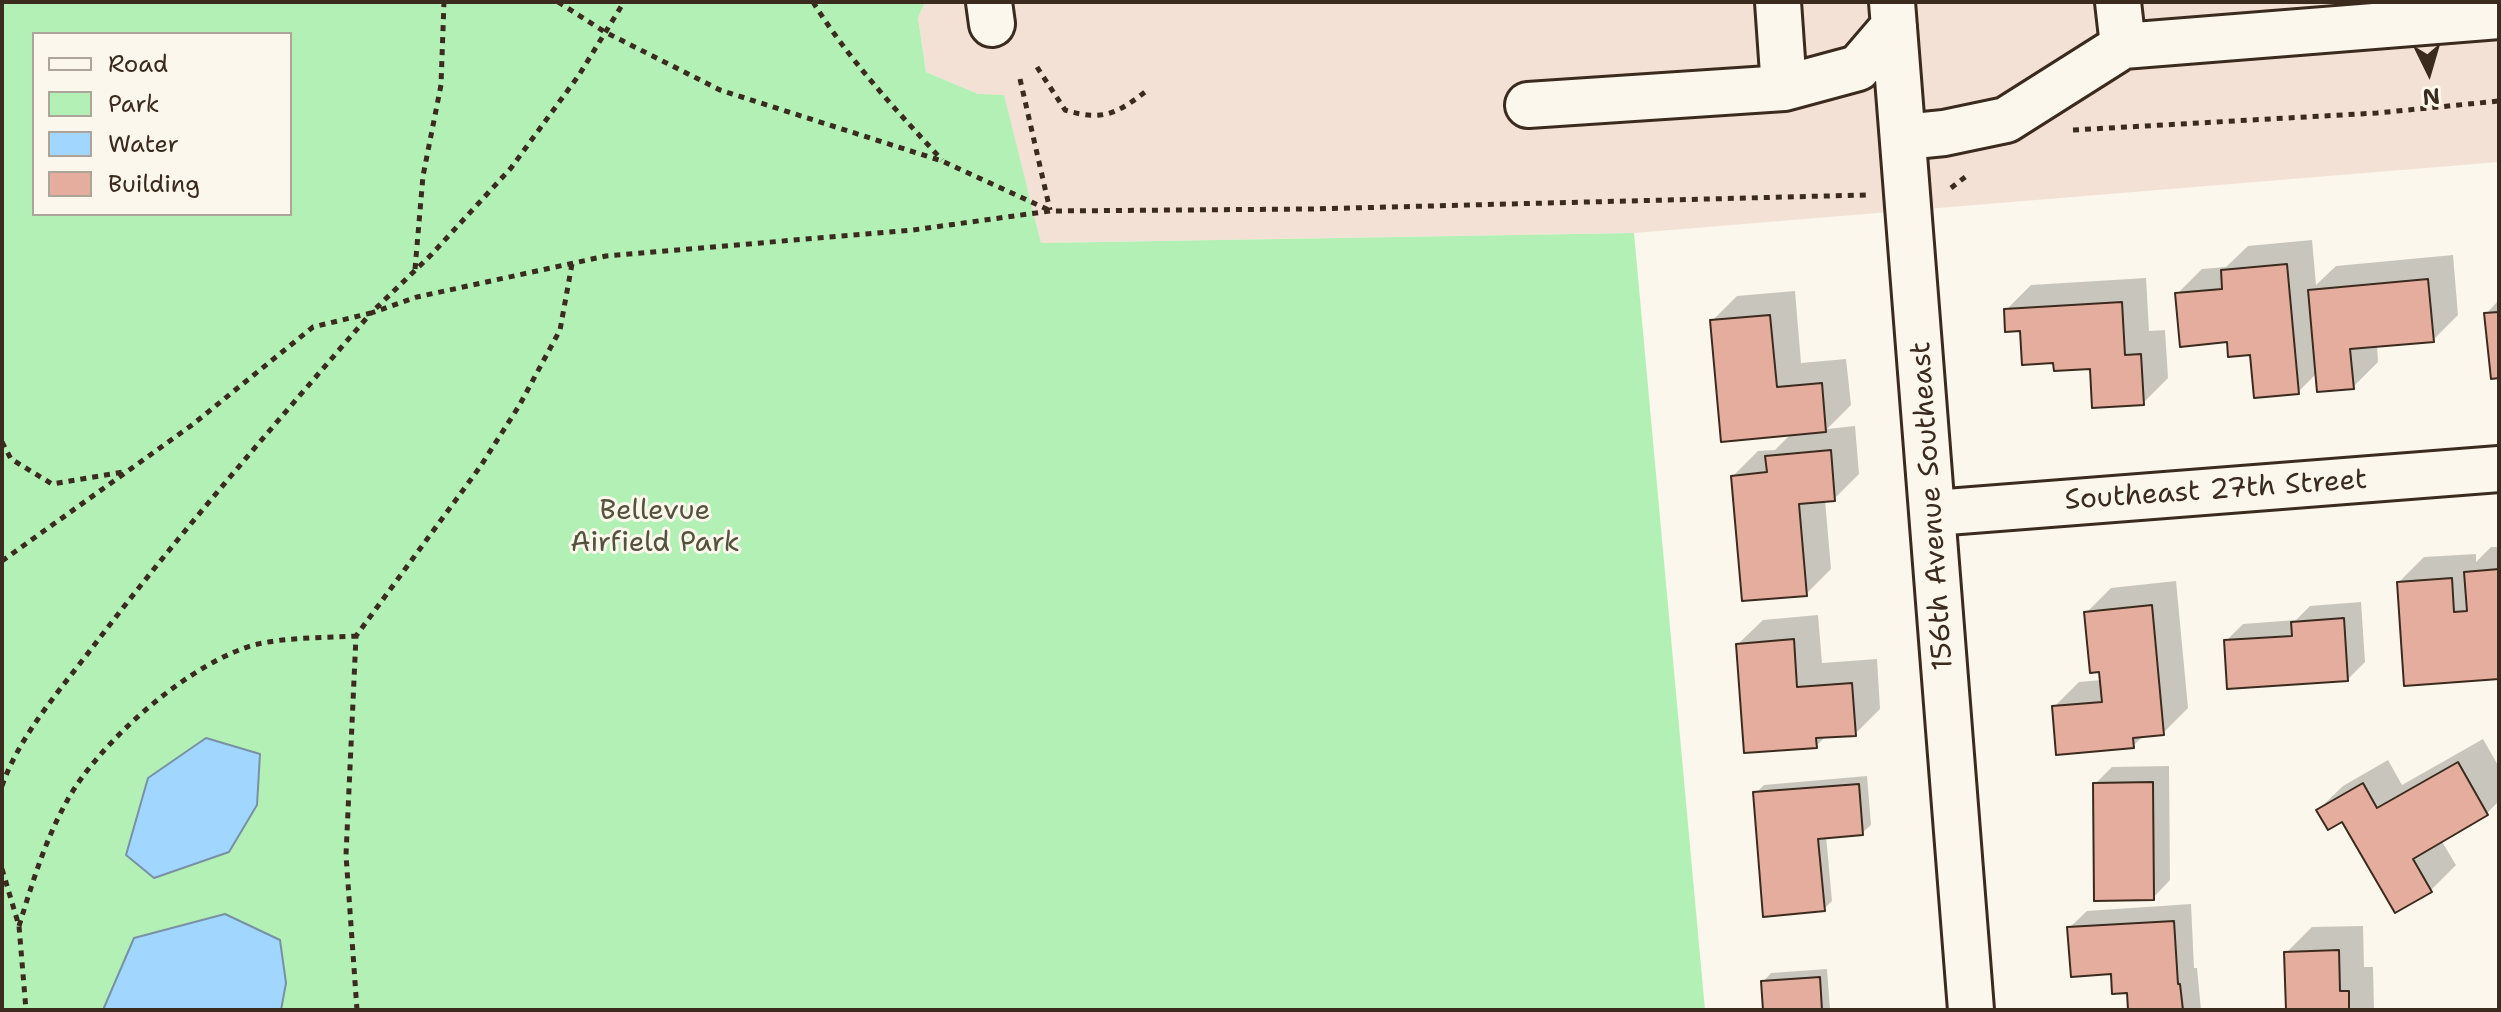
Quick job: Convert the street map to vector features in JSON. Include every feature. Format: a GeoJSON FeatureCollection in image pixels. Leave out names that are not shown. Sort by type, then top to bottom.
{"type":"FeatureCollection","features":[{"type":"Feature","properties":{"kind":"street"},"geometry":{"type":"LineString","coordinates":[[1778,2],[1784,88]]}},
{"type":"Feature","properties":{"kind":"street"},"geometry":{"type":"LineString","coordinates":[[2118,2],[2123,46]]}},
{"type":"Feature","properties":{"kind":"street"},"geometry":{"type":"LineString","coordinates":[[1528,105],[1784,88],[1858,68],[1893,14]]}},
{"type":"Feature","properties":{"kind":"street","name":"156th Avenue Southeast"},"geometry":{"type":"LineString","coordinates":[[1893,14],[1971,1010]]}},
{"type":"Feature","properties":{"kind":"street"},"geometry":{"type":"LineString","coordinates":[[1904,137],[1944,133],[2006,120],[2123,46],[2499,16]]}},
{"type":"Feature","properties":{"kind":"street","name":"Southeast 27th Street"},"geometry":{"type":"LineString","coordinates":[[1934,513],[2499,469]]}},
{"type":"Feature","properties":{"kind":"path"},"geometry":{"type":"LineString","coordinates":[[415,270],[423,176],[441,85],[444,2]]}},
{"type":"Feature","properties":{"kind":"path"},"geometry":{"type":"LineString","coordinates":[[558,2],[605,32],[720,90],[942,161],[1050,211]]}},
{"type":"Feature","properties":{"kind":"path"},"geometry":{"type":"LineString","coordinates":[[2,786],[27,736],[180,536],[371,313],[511,168],[579,75],[624,2]]}},
{"type":"Feature","properties":{"kind":"path"},"geometry":{"type":"LineString","coordinates":[[813,2],[828,27],[868,78],[942,161]]}},
{"type":"Feature","properties":{"kind":"path"},"geometry":{"type":"LineString","coordinates":[[1037,67],[1065,110],[1085,116],[1120,112],[1149,89]]}},
{"type":"Feature","properties":{"kind":"path"},"geometry":{"type":"LineString","coordinates":[[1020,79],[1050,211]]}},
{"type":"Feature","properties":{"kind":"path"},"geometry":{"type":"LineString","coordinates":[[2062,131],[2377,113],[2499,101]]}},
{"type":"Feature","properties":{"kind":"path"},"geometry":{"type":"LineString","coordinates":[[1942,190],[1949,190],[1972,173]]}},
{"type":"Feature","properties":{"kind":"path"},"geometry":{"type":"LineString","coordinates":[[2,561],[192,425],[313,327],[371,313],[417,297],[606,256],[913,230],[1050,211],[1310,209],[1877,194]]}},
{"type":"Feature","properties":{"kind":"path"},"geometry":{"type":"LineString","coordinates":[[357,1010],[346,855],[356,636],[480,467],[519,406],[560,330],[572,264]]}},
{"type":"Feature","properties":{"kind":"path"},"geometry":{"type":"LineString","coordinates":[[2,442],[11,459]]}},
{"type":"Feature","properties":{"kind":"path"},"geometry":{"type":"LineString","coordinates":[[2,454],[52,484],[128,471]]}},
{"type":"Feature","properties":{"kind":"path"},"geometry":{"type":"LineString","coordinates":[[19,926],[51,833],[68,797],[109,747],[152,702],[200,671],[257,644],[356,636]]}},
{"type":"Feature","properties":{"kind":"path"},"geometry":{"type":"LineString","coordinates":[[2,869],[19,926],[26,1010]]}},
{"type":"Feature","properties":{"kind":"shaded area"},"geometry":{"type":"Polygon","coordinates":[[[925,2],[2499,2],[2499,162],[1634,233],[1041,243],[1006,106],[926,72],[918,18],[925,2]]]}},
{"type":"Feature","properties":{"kind":"green space","name":"Bellevue Airfield Park"},"geometry":{"type":"Polygon","coordinates":[[[2,2],[925,2],[918,18],[926,72],[978,94],[1004,95],[1041,243],[1634,233],[1705,1010],[2,1010],[2,2]]]}},
{"type":"Feature","properties":{"kind":"water"},"geometry":{"type":"Polygon","coordinates":[[[206,738],[260,754],[257,805],[229,852],[154,878],[126,855],[148,778],[206,738]]]}},
{"type":"Feature","properties":{"kind":"water"},"geometry":{"type":"Polygon","coordinates":[[[225,914],[280,940],[286,983],[281,1010],[103,1010],[134,938],[225,914]]]}},
{"type":"Feature","properties":{"kind":"building"},"geometry":{"type":"Polygon","coordinates":[[[2287,264],[2299,394],[2254,398],[2250,355],[2228,357],[2227,342],[2180,347],[2175,293],[2222,289],[2221,270],[2287,264]]]}},
{"type":"Feature","properties":{"kind":"building"},"geometry":{"type":"Polygon","coordinates":[[[2428,279],[2434,342],[2350,349],[2354,389],[2317,392],[2308,290],[2428,279]]]}},
{"type":"Feature","properties":{"kind":"building"},"geometry":{"type":"Polygon","coordinates":[[[2122,302],[2125,355],[2141,354],[2144,405],[2092,408],[2090,369],[2054,371],[2053,363],[2022,365],[2020,331],[2005,332],[2004,309],[2122,302]]]}},
{"type":"Feature","properties":{"kind":"building"},"geometry":{"type":"Polygon","coordinates":[[[2499,312],[2499,378],[2491,379],[2484,313],[2499,312]]]}},
{"type":"Feature","properties":{"kind":"building"},"geometry":{"type":"Polygon","coordinates":[[[1770,315],[1777,387],[1822,383],[1826,432],[1721,442],[1710,320],[1770,315]]]}},
{"type":"Feature","properties":{"kind":"building"},"geometry":{"type":"Polygon","coordinates":[[[1831,450],[1835,501],[1799,504],[1807,596],[1742,601],[1731,476],[1767,472],[1765,456],[1831,450]]]}},
{"type":"Feature","properties":{"kind":"building"},"geometry":{"type":"Polygon","coordinates":[[[2499,569],[2499,679],[2404,686],[2397,582],[2452,578],[2454,612],[2467,611],[2464,572],[2499,569]]]}},
{"type":"Feature","properties":{"kind":"building"},"geometry":{"type":"Polygon","coordinates":[[[2152,605],[2164,735],[2133,738],[2134,748],[2056,755],[2052,706],[2102,702],[2099,672],[2090,673],[2084,612],[2152,605]]]}},
{"type":"Feature","properties":{"kind":"building"},"geometry":{"type":"Polygon","coordinates":[[[2344,618],[2348,681],[2227,689],[2224,640],[2292,636],[2291,622],[2344,618]]]}},
{"type":"Feature","properties":{"kind":"building"},"geometry":{"type":"Polygon","coordinates":[[[1794,639],[1797,687],[1852,683],[1856,736],[1816,738],[1817,748],[1744,753],[1736,644],[1794,639]]]}},
{"type":"Feature","properties":{"kind":"building"},"geometry":{"type":"Polygon","coordinates":[[[2458,762],[2488,815],[2413,859],[2432,892],[2395,913],[2342,822],[2328,830],[2316,810],[2363,783],[2377,808],[2458,762]]]}},
{"type":"Feature","properties":{"kind":"building"},"geometry":{"type":"Polygon","coordinates":[[[2153,782],[2154,900],[2094,901],[2093,783],[2153,782]]]}},
{"type":"Feature","properties":{"kind":"building"},"geometry":{"type":"Polygon","coordinates":[[[1859,784],[1863,835],[1818,839],[1825,911],[1763,917],[1753,792],[1859,784]]]}},
{"type":"Feature","properties":{"kind":"building"},"geometry":{"type":"Polygon","coordinates":[[[2174,921],[2183,1010],[2128,1010],[2127,993],[2112,994],[2111,974],[2071,977],[2067,927],[2174,921]]]}},
{"type":"Feature","properties":{"kind":"building"},"geometry":{"type":"Polygon","coordinates":[[[2339,950],[2340,991],[2349,991],[2349,1010],[2286,1010],[2284,952],[2339,950]]]}},
{"type":"Feature","properties":{"kind":"building"},"geometry":{"type":"Polygon","coordinates":[[[1820,977],[1822,1010],[1763,1010],[1761,981],[1820,977]]]}}]}
